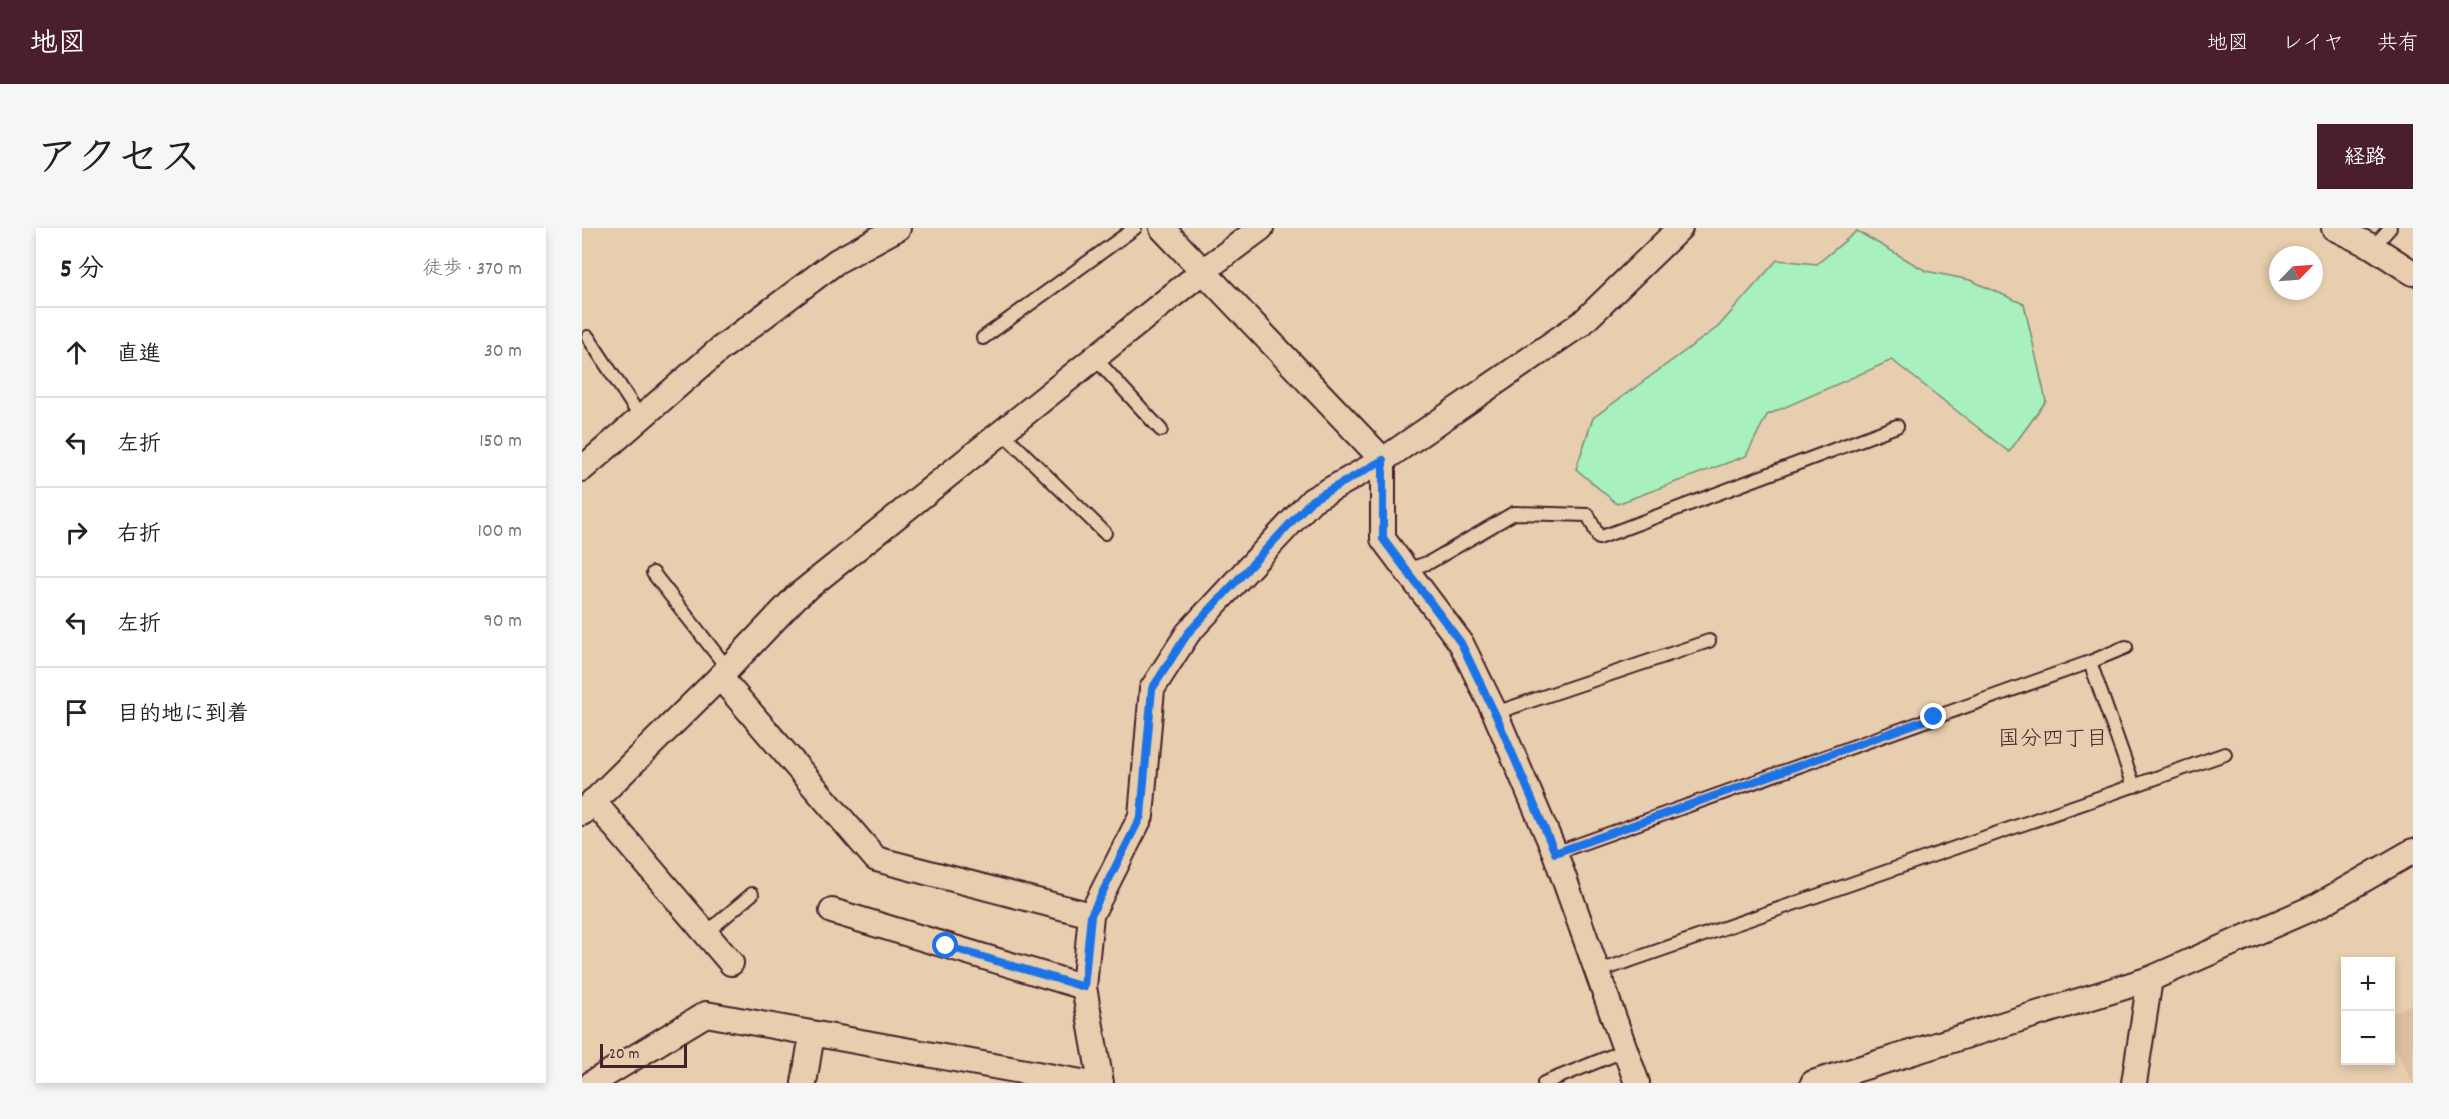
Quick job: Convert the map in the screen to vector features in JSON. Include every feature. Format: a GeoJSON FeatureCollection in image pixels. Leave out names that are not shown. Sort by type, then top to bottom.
{"type":"FeatureCollection","features":[{"type":"Feature","properties":{"kind":"street"},"geometry":{"type":"LineString","coordinates":[[582,469],[720,349],[837,261],[898,228]]}},
{"type":"Feature","properties":{"kind":"street"},"geometry":{"type":"LineString","coordinates":[[1162,228],[1383,460],[1383,539],[1461,643],[1495,713],[1555,853],[1637,1083]]}},
{"type":"Feature","properties":{"kind":"street"},"geometry":{"type":"LineString","coordinates":[[731,963],[706,933],[588,807],[724,673],[796,597],[1203,271],[1261,228]]}},
{"type":"Feature","properties":{"kind":"street"},"geometry":{"type":"LineString","coordinates":[[1101,1083],[1084,987],[1091,915],[1141,816],[1152,689],[1188,633],[1312,500],[1383,460],[1582,323],[1680,228]]}},
{"type":"Feature","properties":{"kind":"street"},"geometry":{"type":"LineString","coordinates":[[2334,228],[2373,247],[2413,273]]}},
{"type":"Feature","properties":{"kind":"street"},"geometry":{"type":"LineString","coordinates":[[724,673],[876,859],[1091,915]]}},
{"type":"Feature","properties":{"kind":"street"},"geometry":{"type":"LineString","coordinates":[[1821,1082],[2150,979],[2319,905],[2413,851]]}},
{"type":"Feature","properties":{"kind":"street"},"geometry":{"type":"LineString","coordinates":[[832,911],[1084,987]]}},
{"type":"Feature","properties":{"kind":"street"},"geometry":{"type":"LineString","coordinates":[[2134,1083],[2150,979]]}},
{"type":"Feature","properties":{"kind":"street"},"geometry":{"type":"LineString","coordinates":[[592,1083],[706,1014],[1087,1083]]}},
{"type":"Feature","properties":{"kind":"street"},"geometry":{"type":"LineString","coordinates":[[804,1083],[812,1034]]}},
{"type":"Feature","properties":{"kind":"lane"},"geometry":{"type":"LineString","coordinates":[[983,338],[1135,228]]}},
{"type":"Feature","properties":{"kind":"lane"},"geometry":{"type":"LineString","coordinates":[[2373,247],[2390,228]]}},
{"type":"Feature","properties":{"kind":"lane"},"geometry":{"type":"LineString","coordinates":[[588,337],[641,418]]}},
{"type":"Feature","properties":{"kind":"lane"},"geometry":{"type":"LineString","coordinates":[[1095,358],[1161,430]]}},
{"type":"Feature","properties":{"kind":"lane"},"geometry":{"type":"LineString","coordinates":[[1406,570],[1430,562],[1514,513],[1588,515],[1599,538],[1897,426]]}},
{"type":"Feature","properties":{"kind":"lane"},"geometry":{"type":"LineString","coordinates":[[1002,432],[1106,532]]}},
{"type":"Feature","properties":{"kind":"lane"},"geometry":{"type":"LineString","coordinates":[[653,573],[724,673]]}},
{"type":"Feature","properties":{"kind":"lane"},"geometry":{"type":"LineString","coordinates":[[1495,713],[1708,641]]}},
{"type":"Feature","properties":{"kind":"lane"},"geometry":{"type":"LineString","coordinates":[[1555,853],[2090,662],[2126,647]]}},
{"type":"Feature","properties":{"kind":"lane"},"geometry":{"type":"LineString","coordinates":[[2090,662],[2134,786]]}},
{"type":"Feature","properties":{"kind":"lane"},"geometry":{"type":"LineString","coordinates":[[1597,972],[2225,754]]}},
{"type":"Feature","properties":{"kind":"lane"},"geometry":{"type":"LineString","coordinates":[[706,933],[752,894]]}},
{"type":"Feature","properties":{"kind":"lane"},"geometry":{"type":"LineString","coordinates":[[1544,1083],[1626,1050]]}},
{"type":"Feature","properties":{"kind":"shaded area"},"geometry":{"type":"Polygon","coordinates":[[[2413,1003],[2413,1083],[2395,1048],[2395,1012],[2413,1003]]]}},
{"type":"Feature","properties":{"kind":"green space"},"geometry":{"type":"Polygon","coordinates":[[[1857,231],[1926,271],[1970,280],[2024,304],[2046,401],[2009,452],[1892,360],[1767,415],[1746,456],[1617,504],[1576,469],[1593,418],[1718,327],[1777,260],[1817,264],[1857,231]]]}},
{"type":"Feature","properties":{"kind":"district","name":"国分四丁目"},"geometry":{"type":"Point","coordinates":[2053,737]}},
{"type":"Feature","properties":{"kind":"route"},"geometry":{"type":"LineString","coordinates":[[946,946],[1084,987],[1091,915],[1141,816],[1152,689],[1188,633],[1312,500],[1383,460],[1383,539],[1461,643],[1498,720],[1555,853],[1934,717]]}}]}
